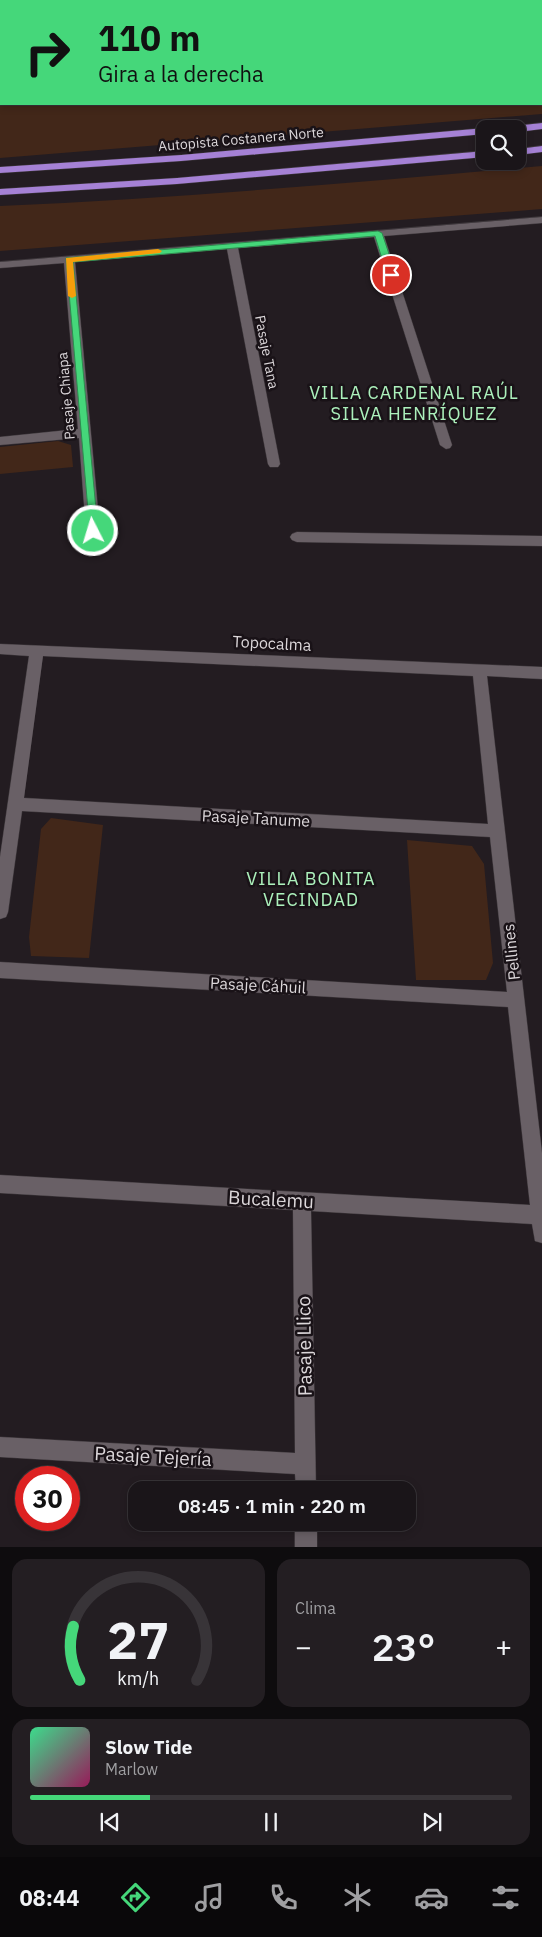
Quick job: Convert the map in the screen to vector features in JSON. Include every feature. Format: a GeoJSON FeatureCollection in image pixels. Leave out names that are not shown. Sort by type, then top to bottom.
{"type":"FeatureCollection","features":[{"type":"Feature","properties":{"kind":"highway"},"geometry":{"type":"LineString","coordinates":[[526,128],[542,126]]}},
{"type":"Feature","properties":{"kind":"highway","name":"Autopista Costanera Norte"},"geometry":{"type":"LineString","coordinates":[[0,170],[181,158],[476,132]]}},
{"type":"Feature","properties":{"kind":"highway"},"geometry":{"type":"LineString","coordinates":[[526,151],[542,149]]}},
{"type":"Feature","properties":{"kind":"highway"},"geometry":{"type":"LineString","coordinates":[[0,192],[177,181],[476,155]]}},
{"type":"Feature","properties":{"kind":"street"},"geometry":{"type":"LineString","coordinates":[[0,265],[542,220]]}},
{"type":"Feature","properties":{"kind":"street"},"geometry":{"type":"LineString","coordinates":[[378,233],[446,445]]}},
{"type":"Feature","properties":{"kind":"street","name":"Pasaje Tana"},"geometry":{"type":"LineString","coordinates":[[232,245],[274,464]]}},
{"type":"Feature","properties":{"kind":"street","name":"Pasaje Chiapa"},"geometry":{"type":"LineString","coordinates":[[69,260],[93,531]]}},
{"type":"Feature","properties":{"kind":"street"},"geometry":{"type":"LineString","coordinates":[[0,441],[84,433]]}},
{"type":"Feature","properties":{"kind":"street"},"geometry":{"type":"LineString","coordinates":[[297,536],[542,541]]}},
{"type":"Feature","properties":{"kind":"street","name":"Topocalma"},"geometry":{"type":"LineString","coordinates":[[0,649],[542,673]]}},
{"type":"Feature","properties":{"kind":"street"},"geometry":{"type":"LineString","coordinates":[[0,912],[37,650]]}},
{"type":"Feature","properties":{"kind":"street","name":"Pellines"},"geometry":{"type":"LineString","coordinates":[[479,670],[542,1234]]}},
{"type":"Feature","properties":{"kind":"street","name":"Pasaje Tanume"},"geometry":{"type":"LineString","coordinates":[[15,804],[497,830]]}},
{"type":"Feature","properties":{"kind":"street","name":"Pasaje Cáhuil"},"geometry":{"type":"LineString","coordinates":[[0,970],[516,1000]]}},
{"type":"Feature","properties":{"kind":"street","name":"Bucalemu"},"geometry":{"type":"LineString","coordinates":[[0,1184],[541,1215]]}},
{"type":"Feature","properties":{"kind":"street","name":"Pasaje Llico"},"geometry":{"type":"LineString","coordinates":[[302,1201],[306,1481]]}},
{"type":"Feature","properties":{"kind":"street","name":"Pasaje Tejería"},"geometry":{"type":"LineString","coordinates":[[0,1446],[306,1464]]}},
{"type":"Feature","properties":{"kind":"street"},"geometry":{"type":"LineString","coordinates":[[306,1531],[306,1547]]}},
{"type":"Feature","properties":{"kind":"shaded area"},"geometry":{"type":"Polygon","coordinates":[[[0,105],[542,105],[542,114],[0,158],[0,105]]]}},
{"type":"Feature","properties":{"kind":"shaded area"},"geometry":{"type":"Polygon","coordinates":[[[542,166],[542,209],[0,251],[0,206],[204,194],[497,170],[526,170],[526,167],[542,166]]]}},
{"type":"Feature","properties":{"kind":"shaded area"},"geometry":{"type":"Polygon","coordinates":[[[58,441],[71,445],[73,467],[0,474],[0,447],[58,441]]]}},
{"type":"Feature","properties":{"kind":"shaded area"},"geometry":{"type":"Polygon","coordinates":[[[51,818],[103,825],[89,958],[31,956],[29,937],[41,829],[51,818]]]}},
{"type":"Feature","properties":{"kind":"shaded area"},"geometry":{"type":"Polygon","coordinates":[[[407,840],[472,846],[484,864],[493,963],[486,980],[416,980],[407,840]]]}},
{"type":"Feature","properties":{"kind":"slow traffic"},"geometry":{"type":"LineString","coordinates":[[72,296],[69,260],[158,251]]}},
{"type":"Feature","properties":{"kind":"district","name":"VILLA CARDENAL RAÚL SILVA HENRÍQUEZ"},"geometry":{"type":"Point","coordinates":[414,403]}},
{"type":"Feature","properties":{"kind":"district","name":"VILLA BONITA VECINDAD"},"geometry":{"type":"Point","coordinates":[311,890]}},
{"type":"Feature","properties":{"kind":"route"},"geometry":{"type":"LineString","coordinates":[[93,531],[69,260],[378,233],[391,275]]}}]}
